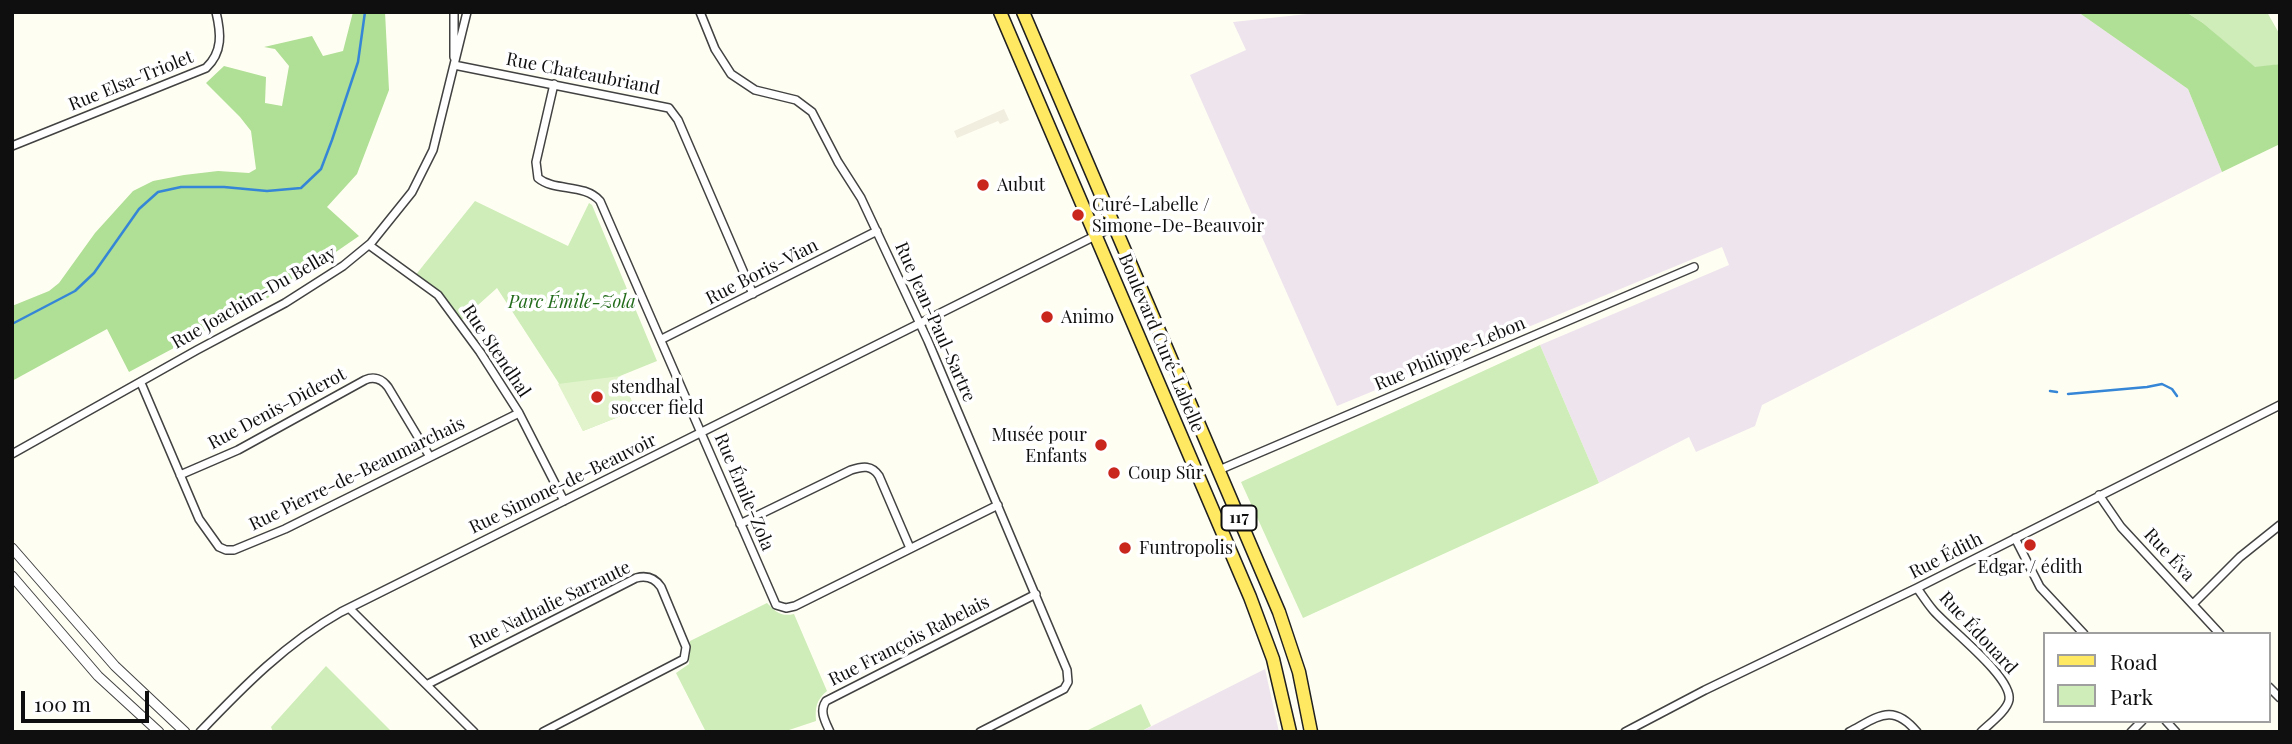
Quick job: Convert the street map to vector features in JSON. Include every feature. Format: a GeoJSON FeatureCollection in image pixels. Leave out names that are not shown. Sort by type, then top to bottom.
{"type":"FeatureCollection","features":[{"type":"Feature","properties":{"kind":"main road","name":"Boulevard Curé-Labelle"},"geometry":{"type":"LineString","coordinates":[[1000,12],[1260,621],[1278,676],[1290,732]]}},
{"type":"Feature","properties":{"kind":"main road","name":"Boulevard Curé-Labelle"},"geometry":{"type":"LineString","coordinates":[[1023,12],[1284,626],[1300,679],[1311,732]]}},
{"type":"Feature","properties":{"kind":"street","name":"Rue Elsa-Triolet"},"geometry":{"type":"LineString","coordinates":[[12,146],[206,68],[214,59],[220,44],[216,12]]}},
{"type":"Feature","properties":{"kind":"street","name":"Rue Joachim-Du Bellay"},"geometry":{"type":"LineString","coordinates":[[454,12],[454,65]]}},
{"type":"Feature","properties":{"kind":"street","name":"Rue Joachim-Du Bellay"},"geometry":{"type":"LineString","coordinates":[[12,454],[285,303],[343,266],[369,245],[412,192],[433,150],[467,12]]}},
{"type":"Feature","properties":{"kind":"street","name":"Rue Jean-Paul-Sartre"},"geometry":{"type":"LineString","coordinates":[[700,12],[715,49],[731,74],[755,90],[796,100],[811,112],[861,198],[920,323],[1067,670],[1069,676],[1066,687],[980,732]]}},
{"type":"Feature","properties":{"kind":"street","name":"Rue Chateaubriand"},"geometry":{"type":"LineString","coordinates":[[454,65],[672,110],[752,295]]}},
{"type":"Feature","properties":{"kind":"street","name":"Rue Émile-Zola"},"geometry":{"type":"LineString","coordinates":[[554,85],[536,162],[538,178],[546,183],[589,192],[600,201],[774,601],[780,608],[795,606],[998,505]]}},
{"type":"Feature","properties":{"kind":"street","name":"Rue Simone-de-Beauvoir"},"geometry":{"type":"LineString","coordinates":[[201,732],[270,663],[321,623],[1115,226]]}},
{"type":"Feature","properties":{"kind":"street","name":"Rue Boris-Vian"},"geometry":{"type":"LineString","coordinates":[[662,340],[877,231]]}},
{"type":"Feature","properties":{"kind":"street","name":"Rue Stendhal"},"geometry":{"type":"LineString","coordinates":[[369,245],[438,295],[480,352],[519,413],[564,501]]}},
{"type":"Feature","properties":{"kind":"street","name":"Rue Philippe-Lebon"},"geometry":{"type":"LineString","coordinates":[[1219,470],[1694,267]]}},
{"type":"Feature","properties":{"kind":"street","name":"Rue Denis-Diderot"},"geometry":{"type":"LineString","coordinates":[[180,475],[238,450],[372,378],[381,380],[388,387],[430,457]]}},
{"type":"Feature","properties":{"kind":"street","name":"Rue Pierre-de-Beaumarchais"},"geometry":{"type":"LineString","coordinates":[[141,383],[202,524],[219,547],[230,550],[285,529],[519,413]]}},
{"type":"Feature","properties":{"kind":"street","name":"Rue Édith"},"geometry":{"type":"LineString","coordinates":[[1625,732],[2280,405]]}},
{"type":"Feature","properties":{"kind":"street"},"geometry":{"type":"LineString","coordinates":[[740,524],[851,470],[868,467],[880,476],[910,548]]}},
{"type":"Feature","properties":{"kind":"street","name":"Rue Éva"},"geometry":{"type":"LineString","coordinates":[[2099,495],[2121,527],[2218,632]]}},
{"type":"Feature","properties":{"kind":"street"},"geometry":{"type":"LineString","coordinates":[[2193,604],[2240,557],[2280,525]]}},
{"type":"Feature","properties":{"kind":"street"},"geometry":{"type":"LineString","coordinates":[[2015,538],[2040,587],[2082,632]]}},
{"type":"Feature","properties":{"kind":"street"},"geometry":{"type":"LineString","coordinates":[[12,548],[115,666],[185,732]]}},
{"type":"Feature","properties":{"kind":"street"},"geometry":{"type":"LineString","coordinates":[[12,576],[98,677],[159,732]]}},
{"type":"Feature","properties":{"kind":"street","name":"Rue Nathalie Sarraute"},"geometry":{"type":"LineString","coordinates":[[428,684],[636,578],[649,577],[656,580],[686,647],[684,659],[543,732]]}},
{"type":"Feature","properties":{"kind":"street","name":"Rue Édouard"},"geometry":{"type":"LineString","coordinates":[[1917,588],[1934,611],[1977,651],[2008,689],[2008,704],[1980,732]]}},
{"type":"Feature","properties":{"kind":"street","name":"Rue François Rabelais"},"geometry":{"type":"LineString","coordinates":[[830,732],[822,709],[829,699],[1037,594]]}},
{"type":"Feature","properties":{"kind":"street"},"geometry":{"type":"LineString","coordinates":[[349,608],[474,732]]}},
{"type":"Feature","properties":{"kind":"street"},"geometry":{"type":"LineString","coordinates":[[1849,732],[1886,713],[1907,720],[1917,732]]}},
{"type":"Feature","properties":{"kind":"shaded area"},"geometry":{"type":"Polygon","coordinates":[[[1326,12],[2078,12],[2188,89],[2222,172],[1762,405],[1755,426],[1696,452],[1689,437],[1599,483],[1540,345],[1729,265],[1722,247],[1337,406],[1190,75],[1246,50],[1233,22],[1326,12]]]}},
{"type":"Feature","properties":{"kind":"shaded area"},"geometry":{"type":"Polygon","coordinates":[[[1004,109],[1009,120],[1000,124],[998,121],[957,138],[954,131],[1004,109]]]}},
{"type":"Feature","properties":{"kind":"shaded area"},"geometry":{"type":"Polygon","coordinates":[[[1265,669],[1279,732],[1140,732],[1265,669]]]}},
{"type":"Feature","properties":{"kind":"green space"},"geometry":{"type":"Polygon","coordinates":[[[353,12],[385,12],[389,90],[357,174],[327,207],[359,236],[275,294],[129,372],[107,329],[12,381],[12,306],[49,291],[59,283],[95,233],[133,191],[153,181],[184,175],[218,171],[249,173],[256,169],[251,131],[206,83],[224,66],[266,77],[265,103],[282,106],[289,66],[275,49],[264,47],[312,36],[323,56],[343,51],[353,12]]]}},
{"type":"Feature","properties":{"kind":"green space"},"geometry":{"type":"Polygon","coordinates":[[[2078,12],[2186,12],[2255,67],[2280,64],[2280,144],[2222,172],[2188,89],[2078,12]]]}},
{"type":"Feature","properties":{"kind":"green space"},"geometry":{"type":"Polygon","coordinates":[[[2186,12],[2267,12],[2280,35],[2280,64],[2255,68],[2203,23],[2186,12]]]}},
{"type":"Feature","properties":{"kind":"green space","name":"Parc Émile-Zola"},"geometry":{"type":"Polygon","coordinates":[[[475,201],[568,246],[589,203],[592,205],[657,361],[620,376],[636,410],[583,431],[558,382],[497,288],[458,323],[438,295],[414,277],[475,201]]]}},
{"type":"Feature","properties":{"kind":"green space"},"geometry":{"type":"Polygon","coordinates":[[[1540,345],[1599,483],[1303,618],[1241,482],[1540,345]]]}},
{"type":"Feature","properties":{"kind":"green space","name":"stendhal soccer field"},"geometry":{"type":"Polygon","coordinates":[[[620,376],[636,410],[583,431],[558,384],[620,376]]]}},
{"type":"Feature","properties":{"kind":"green space"},"geometry":{"type":"Polygon","coordinates":[[[767,603],[779,613],[794,614],[827,691],[817,704],[816,721],[783,732],[706,732],[676,673],[689,664],[690,641],[767,603]]]}},
{"type":"Feature","properties":{"kind":"green space"},"geometry":{"type":"Polygon","coordinates":[[[326,666],[392,732],[273,732],[271,727],[326,666]]]}},
{"type":"Feature","properties":{"kind":"green space"},"geometry":{"type":"Polygon","coordinates":[[[1141,704],[1151,726],[1140,732],[1084,732],[1141,704]]]}},
{"type":"Feature","properties":{"kind":"waterway"},"geometry":{"type":"LineString","coordinates":[[12,324],[75,291],[94,273],[139,209],[158,192],[181,187],[267,191],[301,188],[321,169],[332,140],[358,62],[365,12]]}},
{"type":"Feature","properties":{"kind":"waterway"},"geometry":{"type":"LineString","coordinates":[[2068,394],[2162,384],[2172,389],[2177,396]]}},
{"type":"Feature","properties":{"kind":"waterway"},"geometry":{"type":"LineString","coordinates":[[2050,391],[2057,392]]}},
{"type":"Feature","properties":{"kind":"place","name":"Aubut"},"geometry":{"type":"Point","coordinates":[983,185]}},
{"type":"Feature","properties":{"kind":"place","name":"Curé-Labelle / Simone-De-Beauvoir"},"geometry":{"type":"Point","coordinates":[1078,215]}},
{"type":"Feature","properties":{"kind":"place","name":"Animo"},"geometry":{"type":"Point","coordinates":[1047,317]}},
{"type":"Feature","properties":{"kind":"place","name":"stendhal soccer field"},"geometry":{"type":"Point","coordinates":[597,397]}},
{"type":"Feature","properties":{"kind":"place","name":"Musée pour Enfants"},"geometry":{"type":"Point","coordinates":[1101,445]}},
{"type":"Feature","properties":{"kind":"place","name":"Coup Sûr"},"geometry":{"type":"Point","coordinates":[1114,473]}},
{"type":"Feature","properties":{"kind":"place","name":"Edgar / édith"},"geometry":{"type":"Point","coordinates":[2030,545]}},
{"type":"Feature","properties":{"kind":"place","name":"Funtropolis"},"geometry":{"type":"Point","coordinates":[1125,548]}}]}
